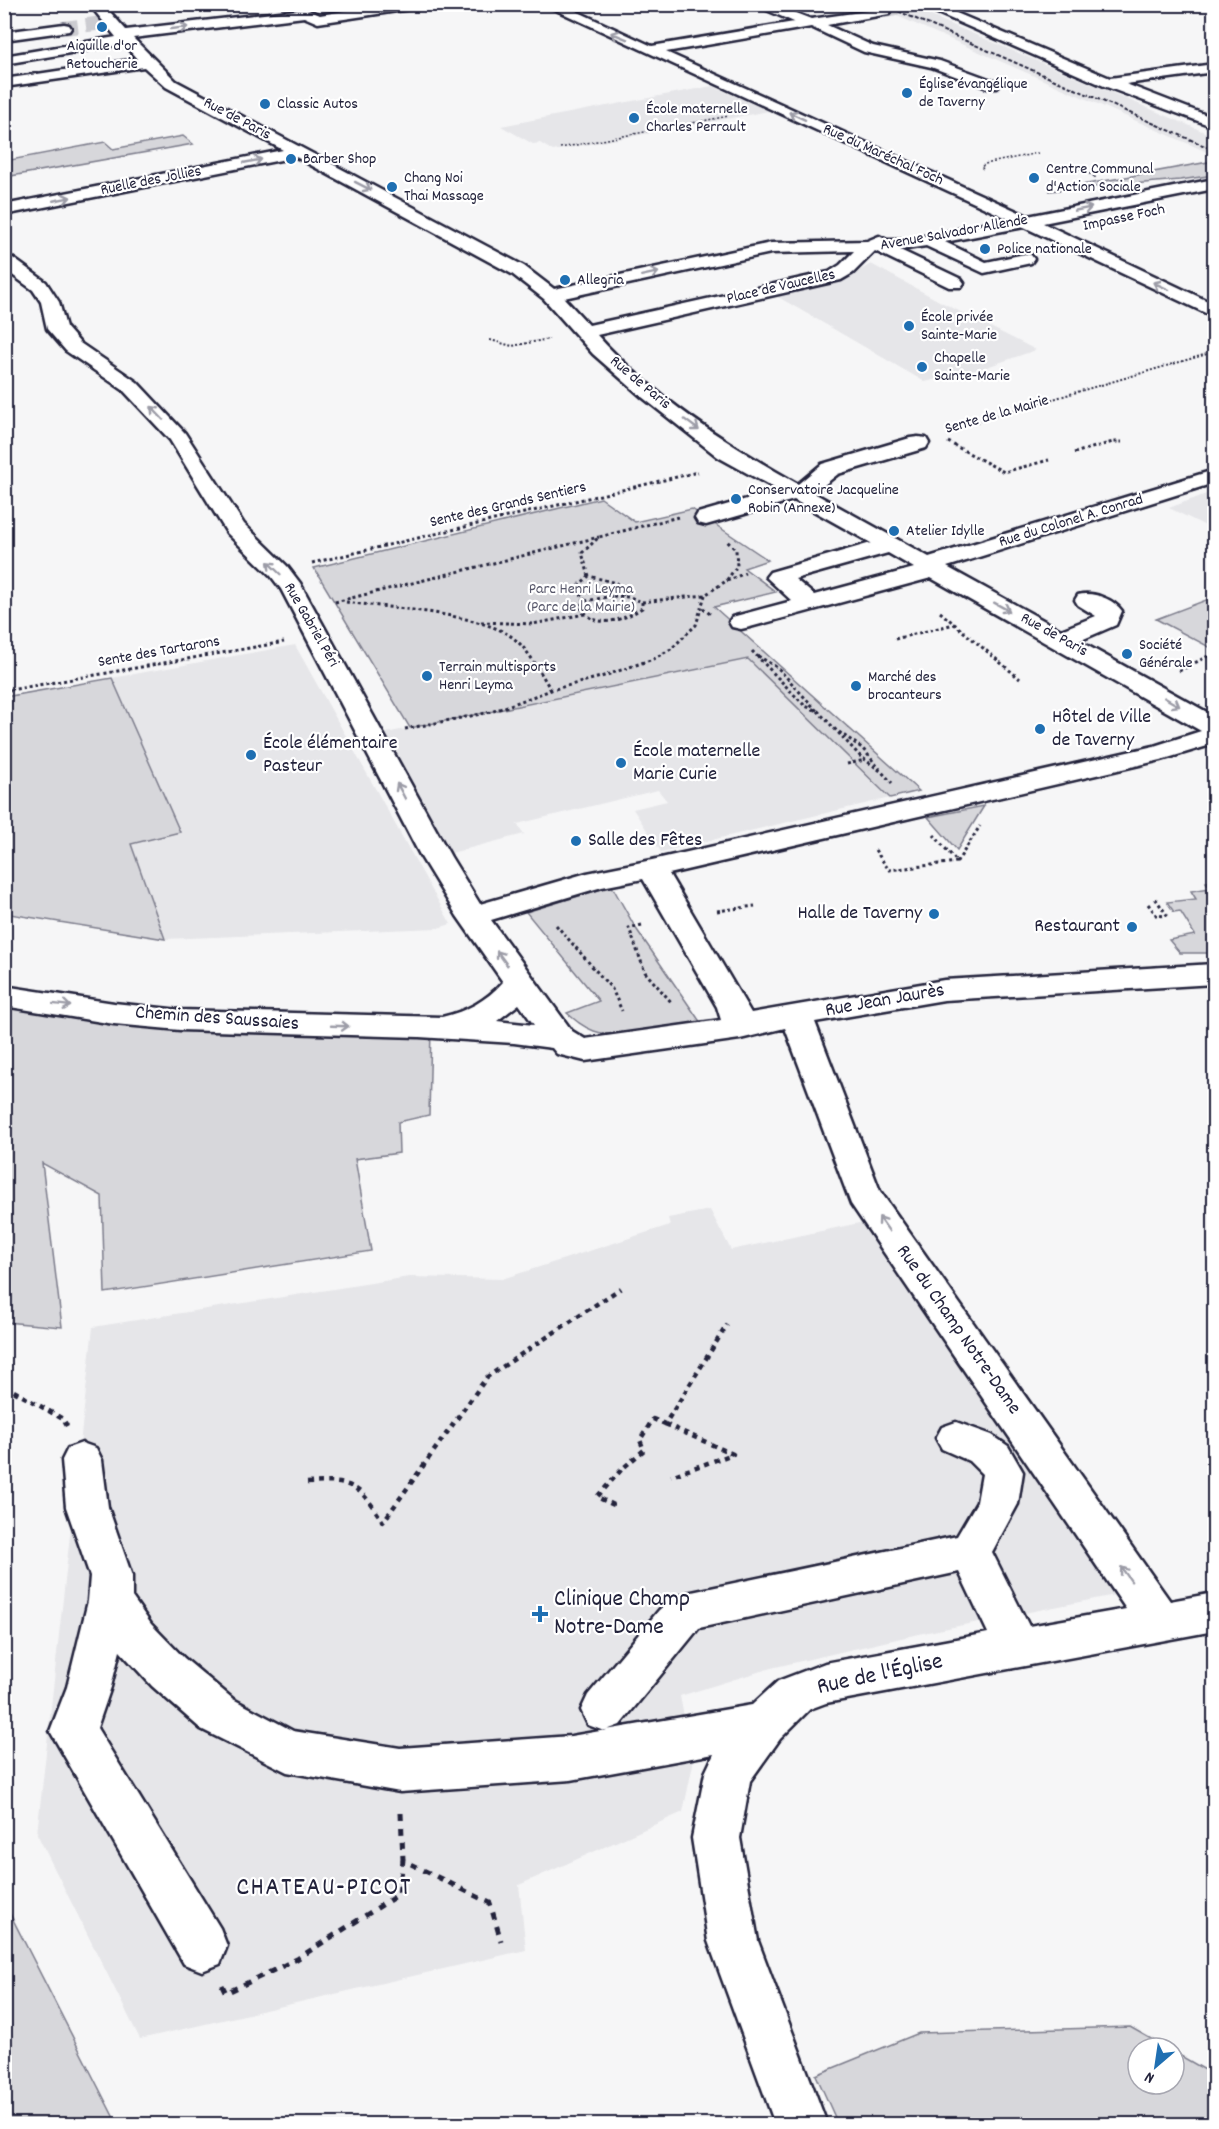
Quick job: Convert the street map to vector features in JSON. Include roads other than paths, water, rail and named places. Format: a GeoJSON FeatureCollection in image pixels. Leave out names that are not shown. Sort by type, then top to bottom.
{"type":"FeatureCollection","features":[{"type":"Feature","properties":{"kind":"street","name":"Rue de Paris"},"geometry":{"type":"LineString","coordinates":[[95,4],[123,37],[171,84],[507,262],[551,295],[600,350],[650,393],[742,462],[1215,727]]}},
{"type":"Feature","properties":{"kind":"street"},"geometry":{"type":"LineString","coordinates":[[4,60],[123,37],[306,13],[318,19],[417,4]]}},
{"type":"Feature","properties":{"kind":"street","name":"Rue du Maréchal Foch"},"geometry":{"type":"LineString","coordinates":[[549,4],[1003,210],[1215,311]]}},
{"type":"Feature","properties":{"kind":"street"},"geometry":{"type":"LineString","coordinates":[[759,4],[811,23],[869,49],[935,64],[992,85]]}},
{"type":"Feature","properties":{"kind":"street"},"geometry":{"type":"LineString","coordinates":[[921,5],[1108,83],[1215,123]]}},
{"type":"Feature","properties":{"kind":"street"},"geometry":{"type":"LineString","coordinates":[[652,50],[884,11]]}},
{"type":"Feature","properties":{"kind":"street"},"geometry":{"type":"LineString","coordinates":[[4,36],[64,28]]}},
{"type":"Feature","properties":{"kind":"street"},"geometry":{"type":"LineString","coordinates":[[4,74],[145,60]]}},
{"type":"Feature","properties":{"kind":"street"},"geometry":{"type":"LineString","coordinates":[[4,83],[145,60]]}},
{"type":"Feature","properties":{"kind":"street"},"geometry":{"type":"LineString","coordinates":[[1108,83],[1215,68]]}},
{"type":"Feature","properties":{"kind":"street"},"geometry":{"type":"LineString","coordinates":[[1141,94],[1215,109]]}},
{"type":"Feature","properties":{"kind":"street","name":"Ruelle des Jollies"},"geometry":{"type":"LineString","coordinates":[[4,210],[298,153]]}},
{"type":"Feature","properties":{"kind":"street"},"geometry":{"type":"LineString","coordinates":[[181,161],[198,172]]}},
{"type":"Feature","properties":{"kind":"street","name":"Avenue Salvador Allende"},"geometry":{"type":"LineString","coordinates":[[873,247],[929,241],[1026,221],[1190,196],[1215,184]]}},
{"type":"Feature","properties":{"kind":"street","name":"Avenue Salvador Allende"},"geometry":{"type":"LineString","coordinates":[[873,247],[887,237],[909,231],[1003,210],[1086,195],[1190,196]]}},
{"type":"Feature","properties":{"kind":"street","name":"Impasse Foch"},"geometry":{"type":"LineString","coordinates":[[1052,234],[1190,196]]}},
{"type":"Feature","properties":{"kind":"street"},"geometry":{"type":"LineString","coordinates":[[929,241],[984,268],[1025,259]]}},
{"type":"Feature","properties":{"kind":"street","name":"Place de Vaucelles"},"geometry":{"type":"LineString","coordinates":[[551,295],[771,248],[799,245],[873,247]]}},
{"type":"Feature","properties":{"kind":"street"},"geometry":{"type":"LineString","coordinates":[[873,247],[956,283]]}},
{"type":"Feature","properties":{"kind":"street","name":"Place de Vaucelles"},"geometry":{"type":"LineString","coordinates":[[585,332],[835,276],[873,247]]}},
{"type":"Feature","properties":{"kind":"street","name":"Rue Gabriel Péri"},"geometry":{"type":"LineString","coordinates":[[4,260],[40,286],[50,302],[57,329],[73,347],[130,386],[178,437],[235,528],[279,571],[303,608],[436,857],[472,916],[561,1039]]}},
{"type":"Feature","properties":{"kind":"street"},"geometry":{"type":"LineString","coordinates":[[701,519],[805,489],[830,469],[918,442]]}},
{"type":"Feature","properties":{"kind":"street","name":"Rue du Colonel A. Conrad"},"geometry":{"type":"LineString","coordinates":[[741,622],[938,571],[1215,477]]}},
{"type":"Feature","properties":{"kind":"street"},"geometry":{"type":"LineString","coordinates":[[810,604],[778,577],[891,545]]}},
{"type":"Feature","properties":{"kind":"street"},"geometry":{"type":"LineString","coordinates":[[1061,639],[1107,620],[1110,611],[1087,600]]}},
{"type":"Feature","properties":{"kind":"street"},"geometry":{"type":"LineString","coordinates":[[472,916],[597,879],[652,870],[1161,752],[1215,735]]}},
{"type":"Feature","properties":{"kind":"street"},"geometry":{"type":"LineString","coordinates":[[652,870],[733,1007],[740,1028]]}},
{"type":"Feature","properties":{"kind":"street","name":"Rue Jean Jaurès"},"geometry":{"type":"LineString","coordinates":[[561,1039],[569,1046],[585,1050],[740,1028],[757,1022],[944,990],[1215,974]]}},
{"type":"Feature","properties":{"kind":"street","name":"Chemin des Saussaies"},"geometry":{"type":"LineString","coordinates":[[431,1029],[484,1017],[507,999],[520,982]]}},
{"type":"Feature","properties":{"kind":"street","name":"Chemin des Saussaies"},"geometry":{"type":"LineString","coordinates":[[4,996],[180,1020],[431,1029],[524,1034],[561,1039]]}},
{"type":"Feature","properties":{"kind":"street","name":"Rue du Champ Notre-Dame"},"geometry":{"type":"LineString","coordinates":[[796,1017],[805,1035],[864,1195],[1160,1622]]}},
{"type":"Feature","properties":{"kind":"street"},"geometry":{"type":"LineString","coordinates":[[604,1710],[674,1624],[687,1612],[971,1551],[997,1504],[1003,1472],[993,1455],[980,1446],[956,1438]]}},
{"type":"Feature","properties":{"kind":"street"},"geometry":{"type":"LineString","coordinates":[[82,1460],[87,1507],[111,1576],[110,1601],[89,1687],[73,1731],[202,1946]]}},
{"type":"Feature","properties":{"kind":"street"},"geometry":{"type":"LineString","coordinates":[[971,1551],[1017,1648]]}},
{"type":"Feature","properties":{"kind":"street"},"geometry":{"type":"LineString","coordinates":[[110,1601],[136,1638],[168,1672],[217,1714],[287,1751],[400,1770],[571,1758],[764,1724]]}},
{"type":"Feature","properties":{"kind":"street","name":"Rue de l'Église"},"geometry":{"type":"LineString","coordinates":[[801,2124],[734,1941],[716,1838],[728,1773],[764,1724],[794,1695],[825,1683],[1215,1612]]}},
{"type":"Feature","properties":{"kind":"tunnel"},"geometry":{"type":"LineString","coordinates":[[884,11],[914,6]]}},
{"type":"Feature","properties":{"kind":"tunnel"},"geometry":{"type":"LineString","coordinates":[[64,28],[111,22]]}},
{"type":"Feature","properties":{"kind":"railway"},"geometry":{"type":"LineString","coordinates":[[882,4],[1214,150]]}},
{"type":"Feature","properties":{"kind":"place","name":"Aiguille d'or Retoucherie"},"geometry":{"type":"Point","coordinates":[102,27]}},
{"type":"Feature","properties":{"kind":"place","name":"Église évangélique de Taverny"},"geometry":{"type":"Point","coordinates":[907,93]}},
{"type":"Feature","properties":{"kind":"place","name":"Classic Autos"},"geometry":{"type":"Point","coordinates":[265,104]}},
{"type":"Feature","properties":{"kind":"place","name":"École maternelle Charles Perrault"},"geometry":{"type":"Point","coordinates":[634,118]}},
{"type":"Feature","properties":{"kind":"place","name":"Barber Shop"},"geometry":{"type":"Point","coordinates":[291,159]}},
{"type":"Feature","properties":{"kind":"place","name":"Centre Communal d'Action Sociale"},"geometry":{"type":"Point","coordinates":[1034,178]}},
{"type":"Feature","properties":{"kind":"place","name":"Chang Noi Thai Massage"},"geometry":{"type":"Point","coordinates":[392,187]}},
{"type":"Feature","properties":{"kind":"place","name":"Police nationale"},"geometry":{"type":"Point","coordinates":[985,249]}},
{"type":"Feature","properties":{"kind":"place","name":"Allegria"},"geometry":{"type":"Point","coordinates":[565,280]}},
{"type":"Feature","properties":{"kind":"place","name":"École privée Sainte-Marie"},"geometry":{"type":"Point","coordinates":[909,326]}},
{"type":"Feature","properties":{"kind":"place","name":"Chapelle Sainte-Marie"},"geometry":{"type":"Point","coordinates":[922,367]}},
{"type":"Feature","properties":{"kind":"place","name":"Conservatoire Jacqueline Robin (Annexe)"},"geometry":{"type":"Point","coordinates":[736,499]}},
{"type":"Feature","properties":{"kind":"place","name":"Atelier Idylle"},"geometry":{"type":"Point","coordinates":[894,531]}},
{"type":"Feature","properties":{"kind":"place","name":"Société Générale"},"geometry":{"type":"Point","coordinates":[1127,654]}},
{"type":"Feature","properties":{"kind":"place","name":"Terrain multisports Henri Leyma"},"geometry":{"type":"Point","coordinates":[427,676]}},
{"type":"Feature","properties":{"kind":"place","name":"Marché des brocanteurs"},"geometry":{"type":"Point","coordinates":[856,686]}},
{"type":"Feature","properties":{"kind":"place","name":"Hôtel de Ville de Taverny"},"geometry":{"type":"Point","coordinates":[1040,729]}},
{"type":"Feature","properties":{"kind":"place","name":"École élémentaire Pasteur"},"geometry":{"type":"Point","coordinates":[251,755]}},
{"type":"Feature","properties":{"kind":"place","name":"École maternelle Marie Curie"},"geometry":{"type":"Point","coordinates":[621,763]}},
{"type":"Feature","properties":{"kind":"place","name":"Salle des Fêtes"},"geometry":{"type":"Point","coordinates":[576,841]}},
{"type":"Feature","properties":{"kind":"place","name":"Halle de Taverny"},"geometry":{"type":"Point","coordinates":[934,914]}},
{"type":"Feature","properties":{"kind":"place","name":"Restaurant"},"geometry":{"type":"Point","coordinates":[1132,927]}},
{"type":"Feature","properties":{"kind":"place","name":"Clinique Champ Notre-Dame"},"geometry":{"type":"Point","coordinates":[540,1614]}},
{"type":"Feature","properties":{"kind":"district","name":"CHATEAU-PICOT"},"geometry":{"type":"Point","coordinates":[324,1888]}},
{"type":"Feature","properties":{"kind":"park label","name":"Parc Henri Leyma (Parc de la Mairie)"},"geometry":{"type":"Point","coordinates":[581,598]}}]}
